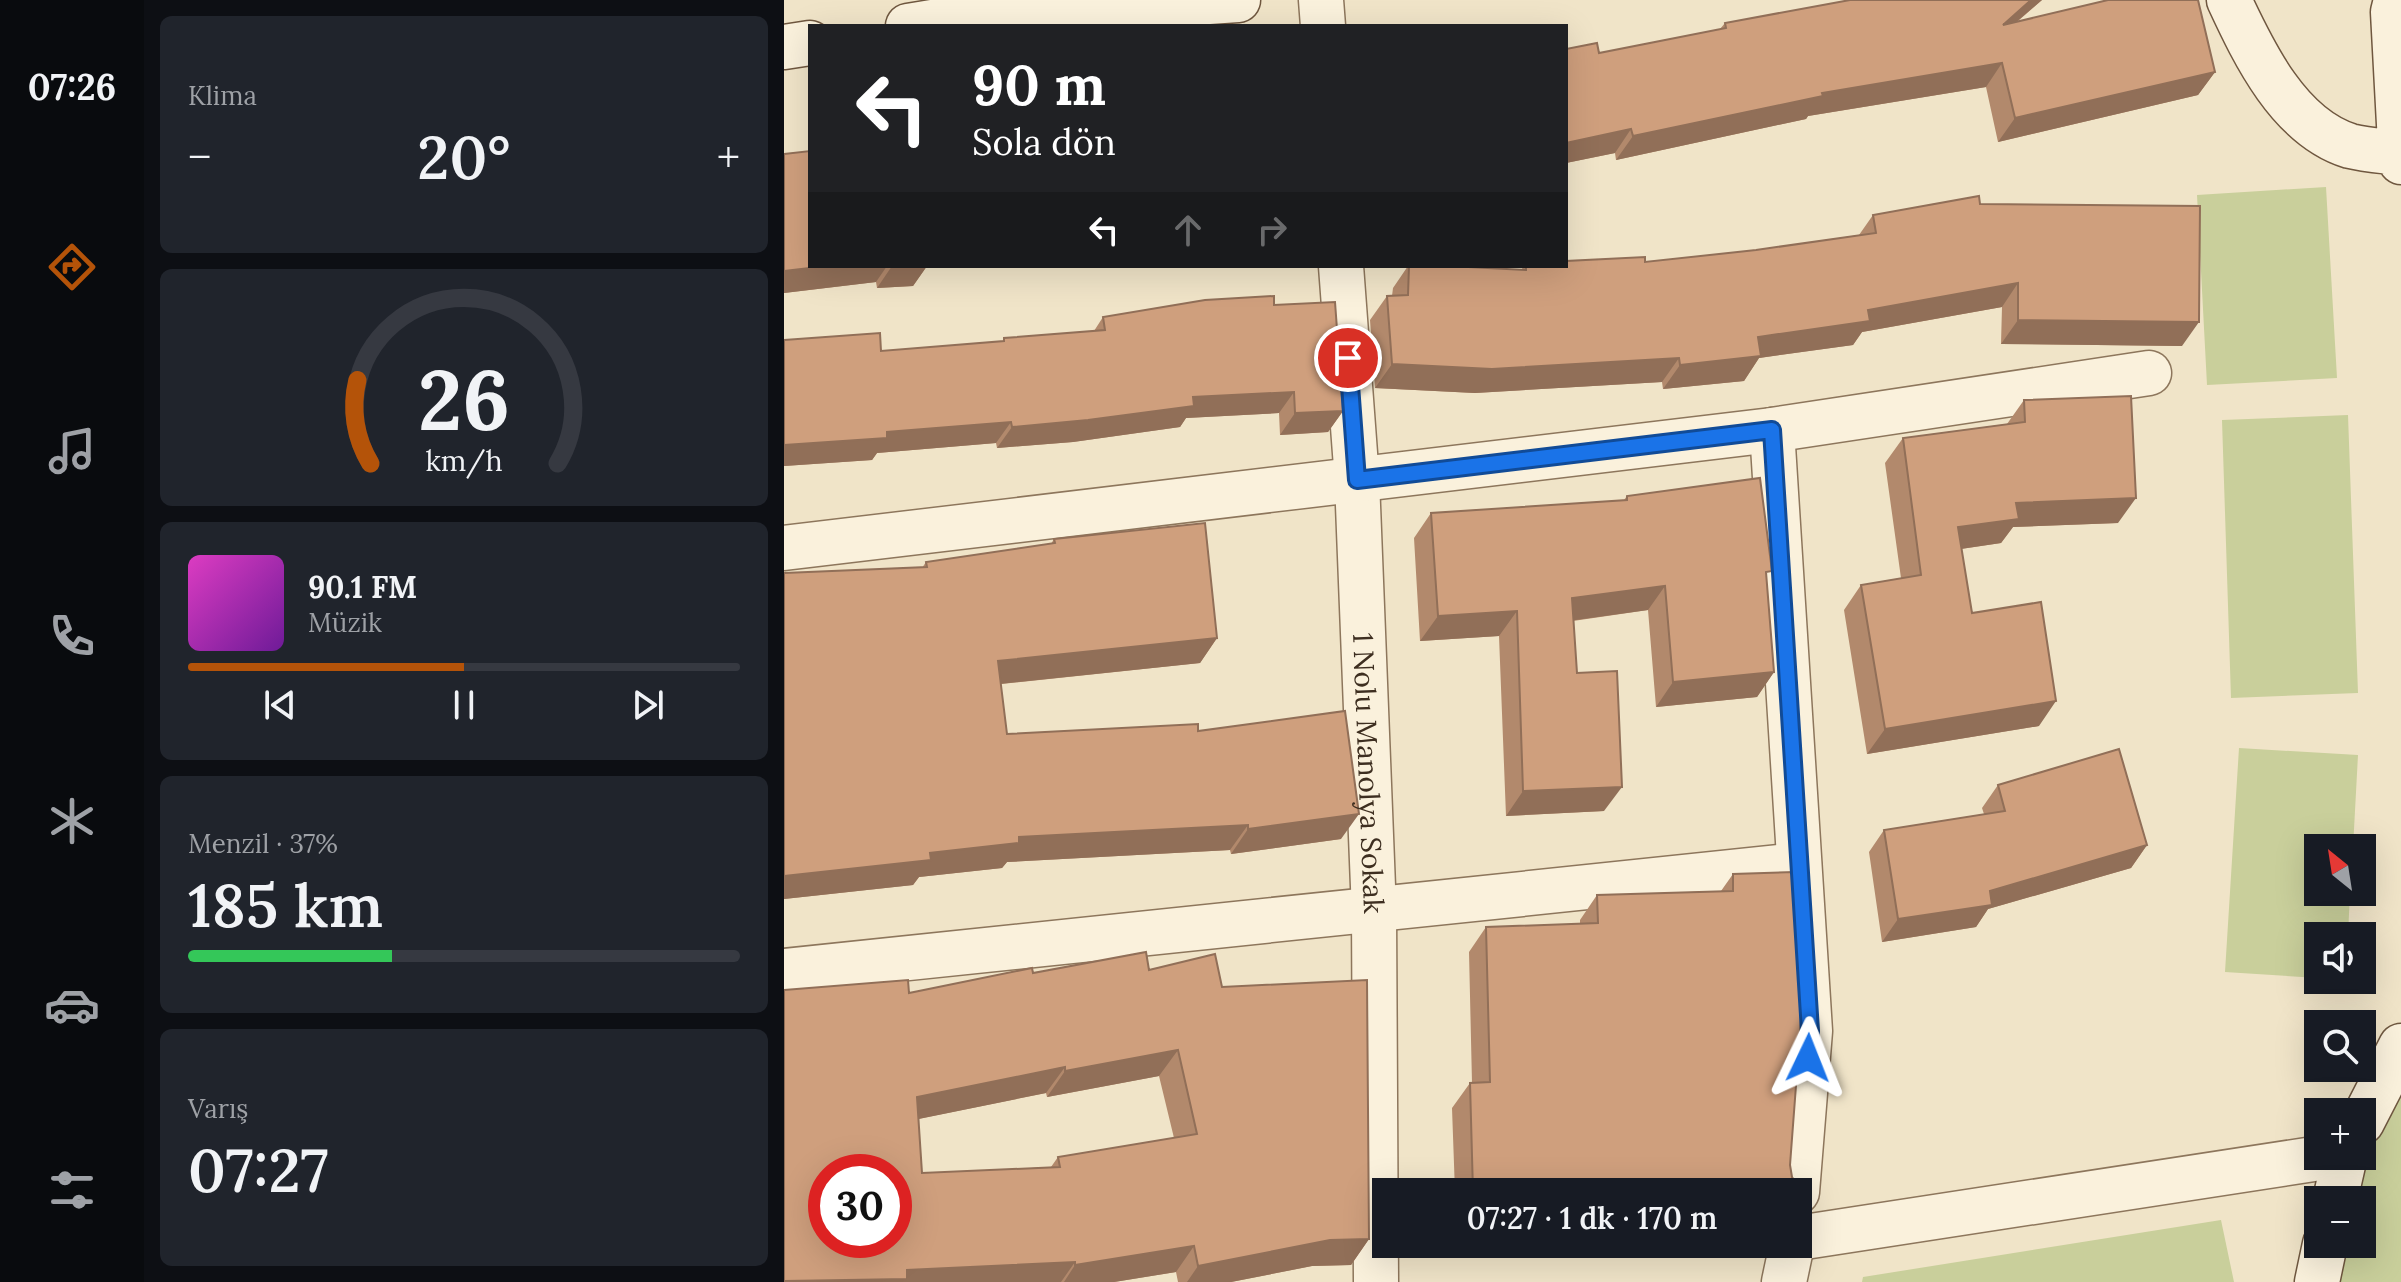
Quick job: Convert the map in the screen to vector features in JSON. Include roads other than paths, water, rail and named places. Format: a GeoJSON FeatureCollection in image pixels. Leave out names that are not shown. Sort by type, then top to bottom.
{"type":"FeatureCollection","features":[{"type":"Feature","properties":{"kind":"street"},"geometry":{"type":"LineString","coordinates":[[920,24],[1238,0]]}},
{"type":"Feature","properties":{"kind":"street"},"geometry":{"type":"LineString","coordinates":[[1321,0],[1323,24]]}},
{"type":"Feature","properties":{"kind":"street"},"geometry":{"type":"LineString","coordinates":[[2229,0],[2280,91],[2312,128],[2350,146],[2400,153]]}},
{"type":"Feature","properties":{"kind":"street"},"geometry":{"type":"LineString","coordinates":[[2396,0],[2393,12],[2401,162]]}},
{"type":"Feature","properties":{"kind":"street"},"geometry":{"type":"LineString","coordinates":[[784,47],[808,43]]}},
{"type":"Feature","properties":{"kind":"street","name":"1 Nolu Manolya Sokak"},"geometry":{"type":"LineString","coordinates":[[1341,268],[1357,480],[1374,912],[1376,1282]]}},
{"type":"Feature","properties":{"kind":"street"},"geometry":{"type":"LineString","coordinates":[[784,548],[1772,430],[2149,373]]}},
{"type":"Feature","properties":{"kind":"street"},"geometry":{"type":"LineString","coordinates":[[1772,430],[1810,1031],[1798,1178]]}},
{"type":"Feature","properties":{"kind":"street"},"geometry":{"type":"LineString","coordinates":[[784,971],[1374,912],[1799,865]]}},
{"type":"Feature","properties":{"kind":"street"},"geometry":{"type":"LineString","coordinates":[[2374,1098],[2401,1046]]}},
{"type":"Feature","properties":{"kind":"street"},"geometry":{"type":"LineString","coordinates":[[1812,1236],[2304,1160]]}},
{"type":"Feature","properties":{"kind":"street"},"geometry":{"type":"LineString","coordinates":[[1784,1282],[1789,1258]]}},
{"type":"Feature","properties":{"kind":"street"},"geometry":{"type":"LineString","coordinates":[[2317,1282],[2322,1258]]}}]}
